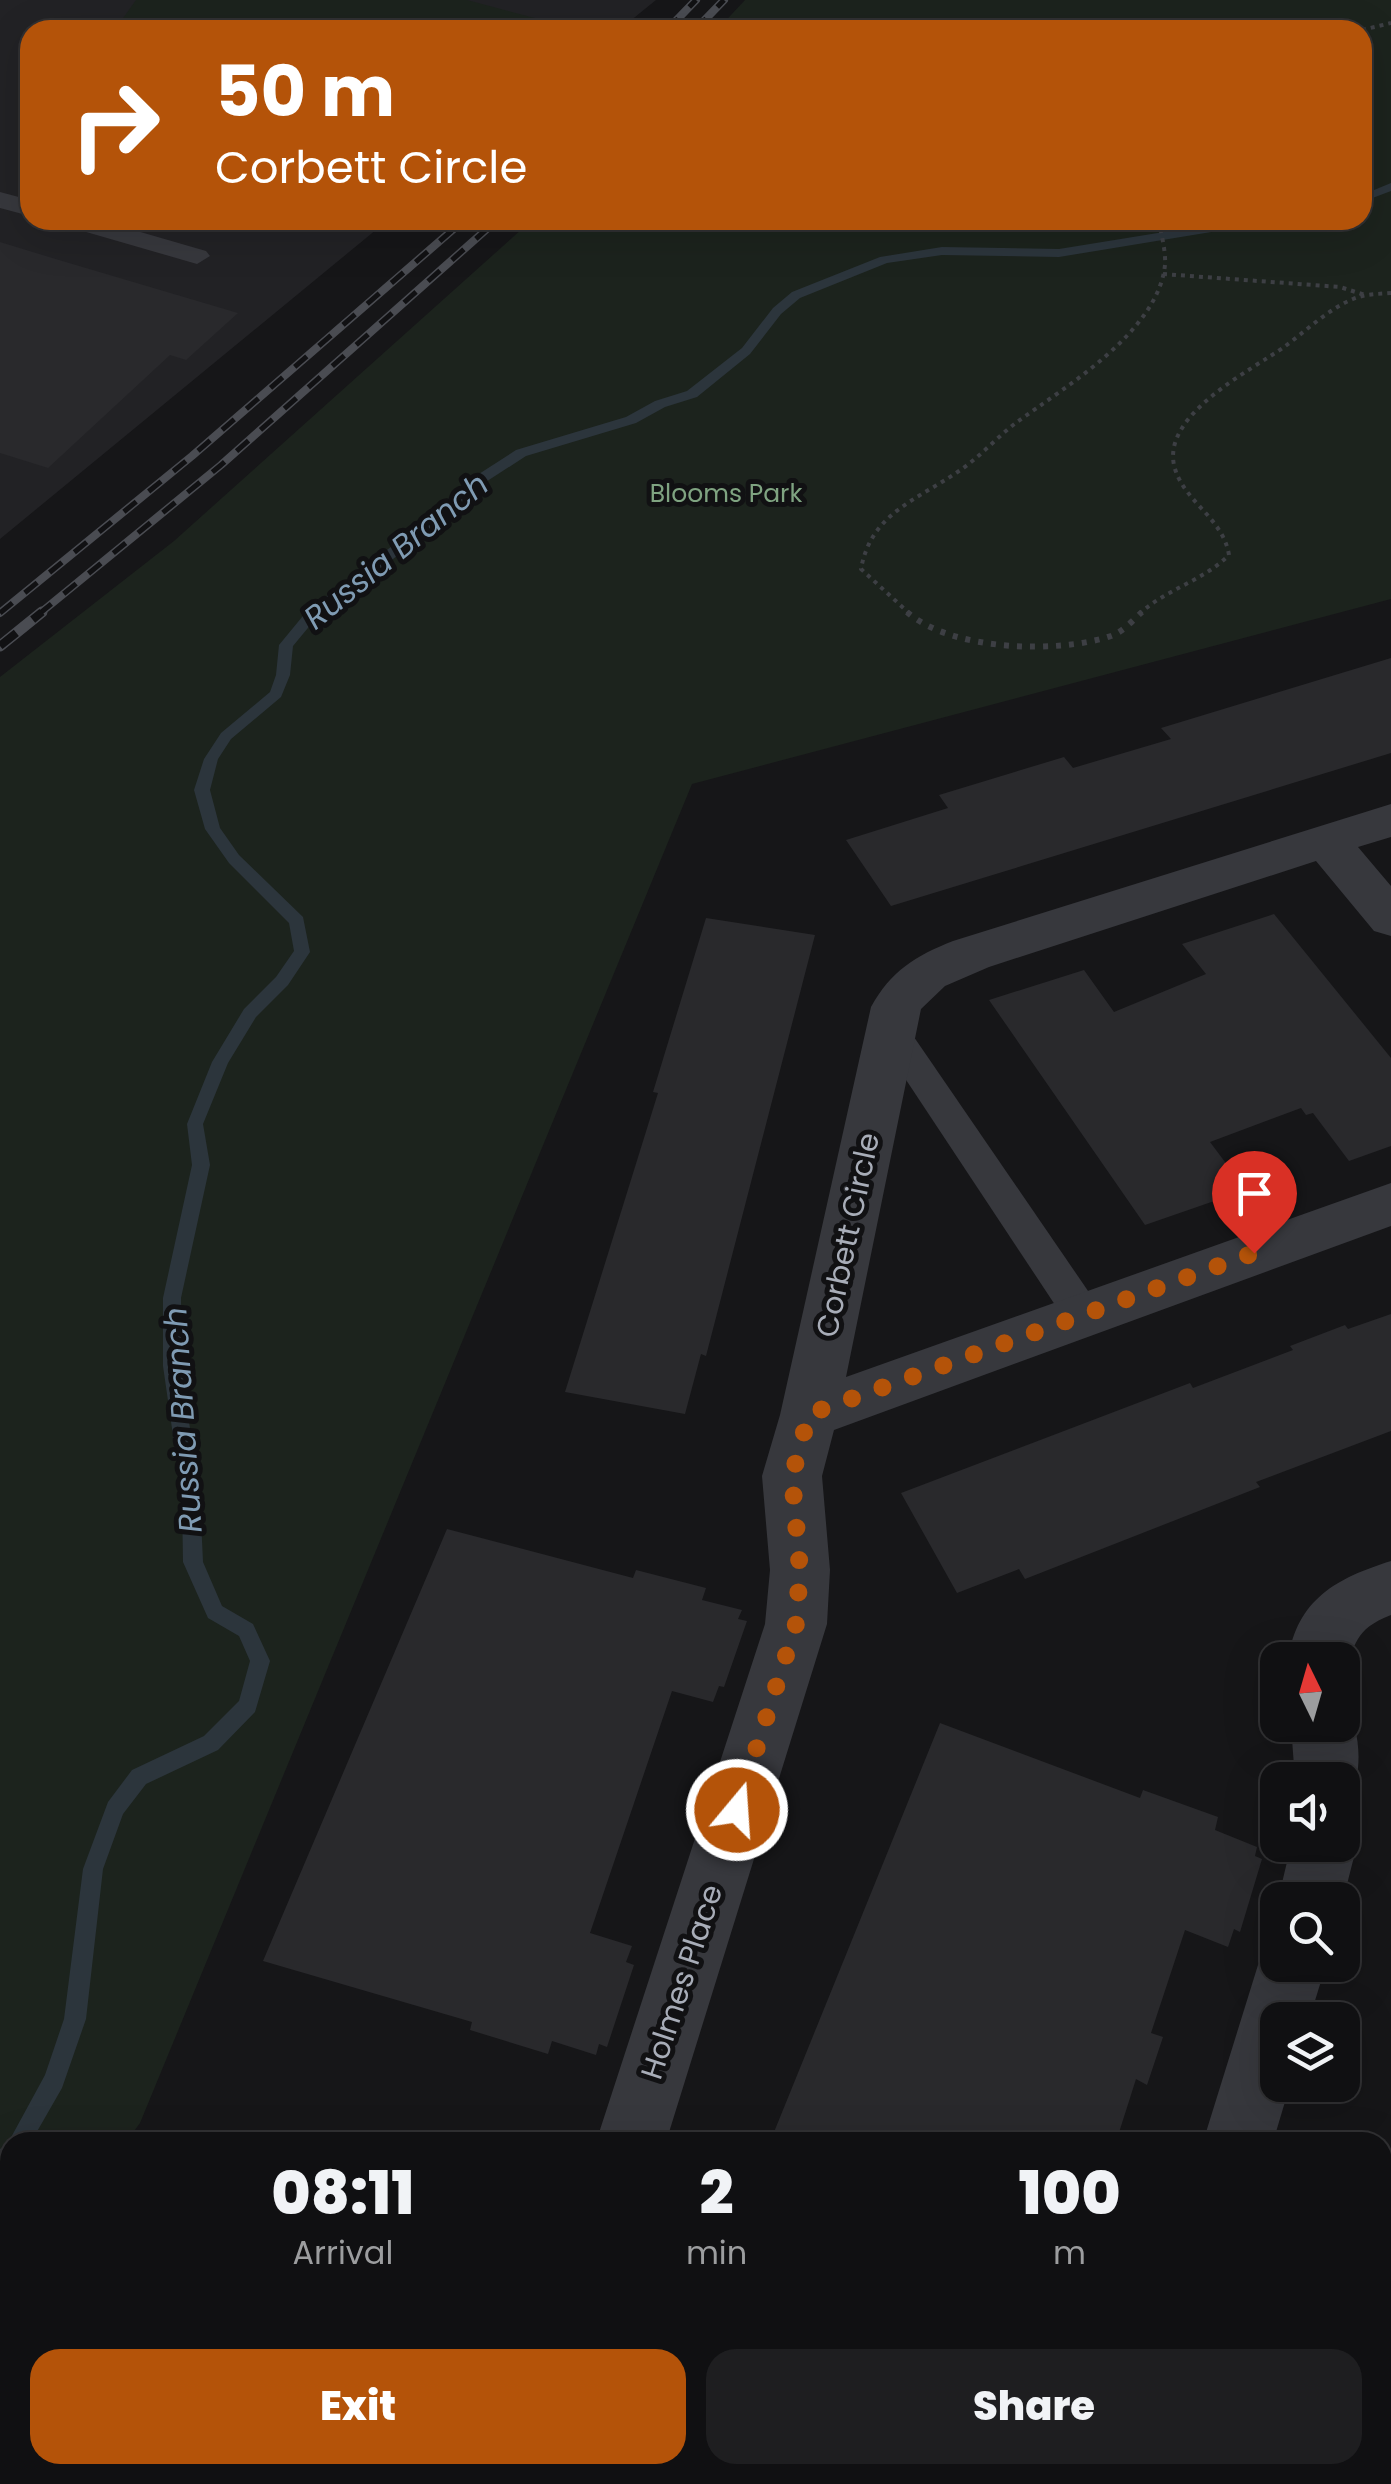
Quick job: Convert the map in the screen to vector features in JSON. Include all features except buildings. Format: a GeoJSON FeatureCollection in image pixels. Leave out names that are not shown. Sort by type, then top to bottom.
{"type":"FeatureCollection","features":[{"type":"Feature","properties":{"kind":"street","name":"Corbett Circle"},"geometry":{"type":"LineString","coordinates":[[809,1414],[896,1007],[907,986],[929,970],[1391,820]]}},
{"type":"Feature","properties":{"kind":"street"},"geometry":{"type":"LineString","coordinates":[[1326,841],[1391,918]]}},
{"type":"Feature","properties":{"kind":"street"},"geometry":{"type":"LineString","coordinates":[[809,1414],[1391,1204]]}},
{"type":"Feature","properties":{"kind":"street","name":"Holmes Place"},"geometry":{"type":"LineString","coordinates":[[634,2132],[796,1624],[800,1570],[792,1476],[809,1414]]}},
{"type":"Feature","properties":{"kind":"street"},"geometry":{"type":"LineString","coordinates":[[1320,1642],[1334,1616],[1366,1595],[1391,1588]]}},
{"type":"Feature","properties":{"kind":"street"},"geometry":{"type":"LineString","coordinates":[[1241,2132],[1287,1982]]}},
{"type":"Feature","properties":{"kind":"lane"},"geometry":{"type":"LineString","coordinates":[[106,230],[196,256]]}},
{"type":"Feature","properties":{"kind":"lane"},"geometry":{"type":"LineString","coordinates":[[891,1030],[1082,1315]]}},
{"type":"Feature","properties":{"kind":"path"},"geometry":{"type":"LineString","coordinates":[[1161,230],[1163,274],[1135,321],[1096,364],[957,472],[905,501],[868,538],[862,570],[913,617],[960,640],[1076,644],[1116,635],[1160,594],[1216,568],[1229,555],[1229,546],[1222,529],[1194,500],[1177,470],[1173,449],[1190,418],[1216,394],[1330,312],[1365,295],[1391,293]]}},
{"type":"Feature","properties":{"kind":"path"},"geometry":{"type":"LineString","coordinates":[[1163,274],[1340,287],[1365,295]]}},
{"type":"Feature","properties":{"kind":"shaded area"},"geometry":{"type":"Polygon","coordinates":[[[0,0],[656,0],[631,20],[20,20],[20,230],[376,230],[0,539],[0,0]]]}},
{"type":"Feature","properties":{"kind":"green space"},"geometry":{"type":"Polygon","coordinates":[[[136,0],[467,0],[542,20],[122,20],[136,0]]]}},
{"type":"Feature","properties":{"kind":"green space","name":"Blooms Park"},"geometry":{"type":"Polygon","coordinates":[[[745,0],[1391,0],[1391,599],[692,784],[140,2123],[133,2132],[0,2132],[0,677],[174,541],[521,230],[1372,230],[1372,20],[726,20],[745,0]]]}},
{"type":"Feature","properties":{"kind":"waterway","name":"Russia Branch"},"geometry":{"type":"LineString","coordinates":[[1372,195],[1391,187]]}},
{"type":"Feature","properties":{"kind":"waterway","name":"Russia Branch"},"geometry":{"type":"LineString","coordinates":[[25,2132],[54,2080],[75,2019],[93,1869],[115,1809],[139,1777],[211,1743],[248,1706],[260,1661],[246,1630],[215,1612],[193,1562],[191,1498],[172,1366],[172,1298],[201,1165],[195,1124],[220,1062],[250,1013],[282,981],[302,952],[297,921],[234,859],[213,829],[202,790],[211,759],[226,736],[276,694],[283,675],[286,645],[312,614],[422,530],[473,484],[521,453],[631,420],[660,404],[692,394],[746,351],[777,311],[796,295],[884,260],[942,251],[1059,253],[1199,230]]}},
{"type":"Feature","properties":{"kind":"railway"},"geometry":{"type":"LineString","coordinates":[[677,20],[696,0]]}},
{"type":"Feature","properties":{"kind":"railway"},"geometry":{"type":"LineString","coordinates":[[705,20],[724,0]]}},
{"type":"Feature","properties":{"kind":"railway"},"geometry":{"type":"LineString","coordinates":[[0,613],[192,456],[452,230]]}},
{"type":"Feature","properties":{"kind":"railway"},"geometry":{"type":"LineString","coordinates":[[39,614],[221,465],[486,230]]}},
{"type":"Feature","properties":{"kind":"railway"},"geometry":{"type":"LineString","coordinates":[[0,646],[42,612]]}},
{"type":"Feature","properties":{"kind":"route"},"geometry":{"type":"LineString","coordinates":[[737,1810],[796,1624],[800,1570],[792,1476],[809,1414],[1254,1253]]}}]}
